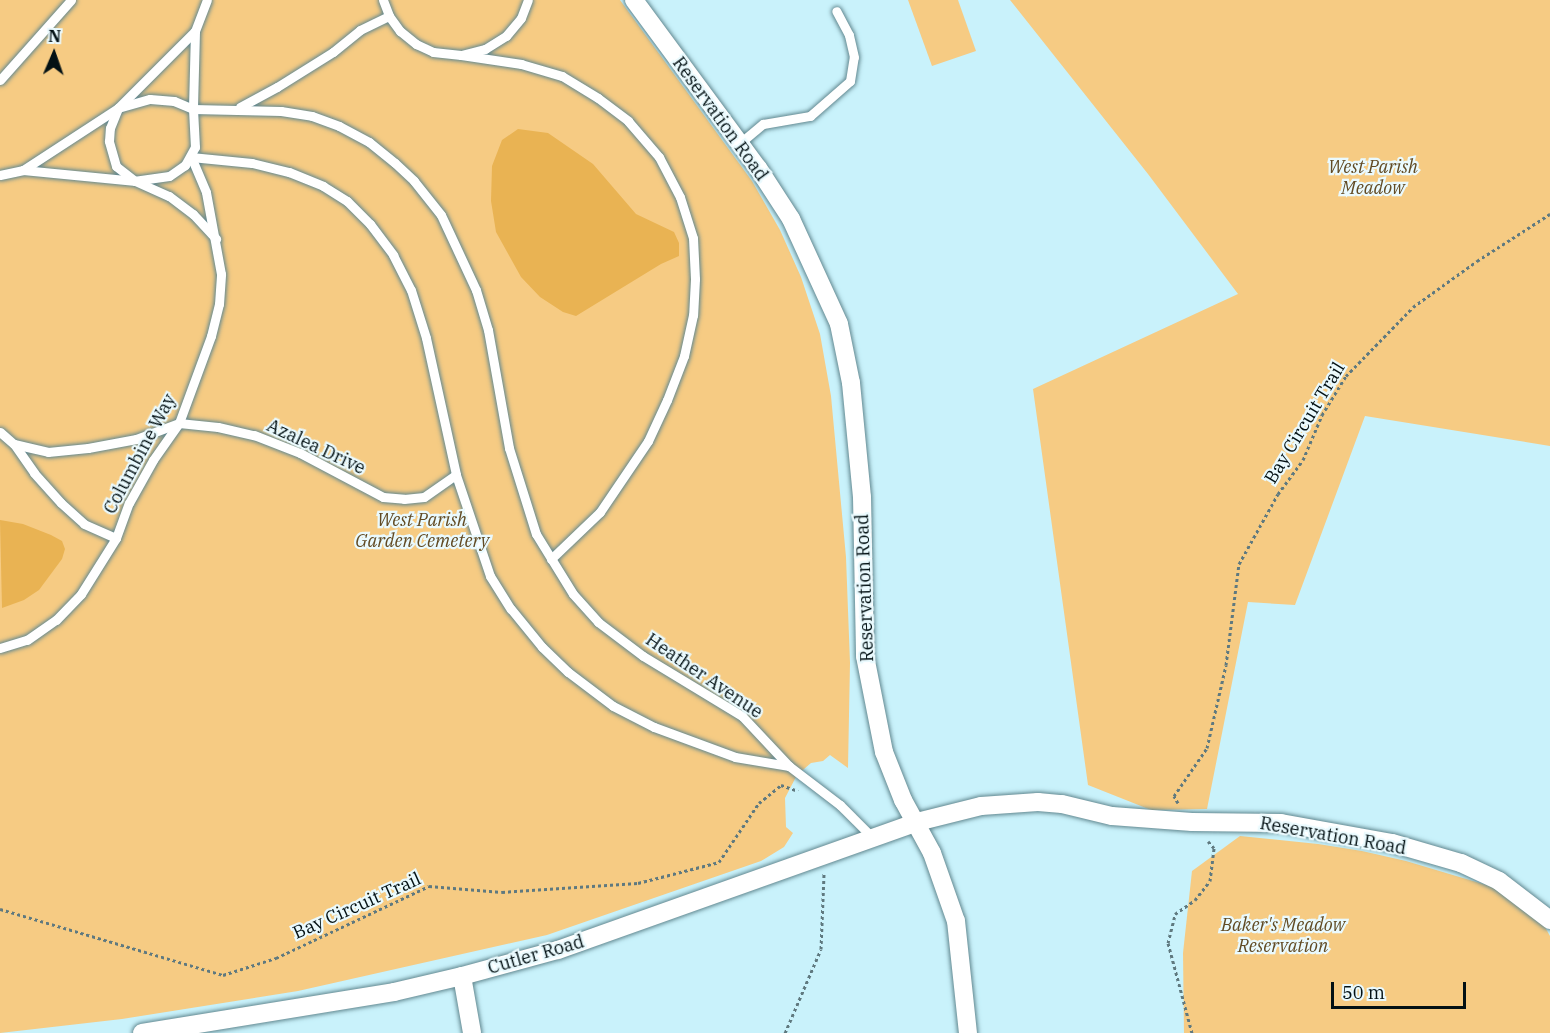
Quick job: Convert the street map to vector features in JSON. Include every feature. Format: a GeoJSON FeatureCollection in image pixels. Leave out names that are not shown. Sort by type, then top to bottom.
{"type":"FeatureCollection","features":[{"type":"Feature","properties":{"kind":"street","name":"Reservation Road"},"geometry":{"type":"LineString","coordinates":[[634,0],[740,143],[791,219],[839,324],[851,382],[862,497],[865,656],[884,752],[903,800],[917,822],[981,806],[1038,802],[1062,804],[1112,816],[1192,822],[1281,823],[1392,843],[1461,863],[1500,881],[1550,920]]}},
{"type":"Feature","properties":{"kind":"street","name":"Cutler Road"},"geometry":{"type":"LineString","coordinates":[[141,1033],[394,992],[558,950],[917,822]]}},
{"type":"Feature","properties":{"kind":"street"},"geometry":{"type":"LineString","coordinates":[[917,822],[932,853],[956,921],[968,1033]]}},
{"type":"Feature","properties":{"kind":"street"},"geometry":{"type":"LineString","coordinates":[[462,976],[472,1033]]}},
{"type":"Feature","properties":{"kind":"lane"},"geometry":{"type":"LineString","coordinates":[[0,80],[70,0]]}},
{"type":"Feature","properties":{"kind":"lane"},"geometry":{"type":"LineString","coordinates":[[0,175],[23,170],[135,181],[169,176],[185,165],[195,147],[193,109],[195,31],[207,0]]}},
{"type":"Feature","properties":{"kind":"lane"},"geometry":{"type":"LineString","coordinates":[[383,0],[389,16],[400,31],[416,44],[433,52],[521,64],[562,76],[598,98],[628,121],[659,157],[680,197],[693,238],[695,279],[693,315],[684,356],[667,400],[648,441],[600,512],[550,559]]}},
{"type":"Feature","properties":{"kind":"lane"},"geometry":{"type":"LineString","coordinates":[[461,55],[485,49],[506,36],[521,18],[528,0]]}},
{"type":"Feature","properties":{"kind":"lane"},"geometry":{"type":"LineString","coordinates":[[740,143],[763,124],[810,116],[850,81],[854,57],[849,35],[836,10]]}},
{"type":"Feature","properties":{"kind":"lane"},"geometry":{"type":"LineString","coordinates":[[238,108],[305,70],[360,30],[389,16]]}},
{"type":"Feature","properties":{"kind":"lane"},"geometry":{"type":"LineString","coordinates":[[23,170],[118,108],[195,31]]}},
{"type":"Feature","properties":{"kind":"lane"},"geometry":{"type":"LineString","coordinates":[[118,108],[150,99],[174,101],[193,109]]}},
{"type":"Feature","properties":{"kind":"lane"},"geometry":{"type":"LineString","coordinates":[[118,108],[110,128],[112,153],[116,166],[135,181],[169,196],[193,214],[217,240]]}},
{"type":"Feature","properties":{"kind":"lane","name":"Heather Avenue"},"geometry":{"type":"LineString","coordinates":[[193,109],[238,108],[312,116],[339,126],[369,142],[414,181],[441,215],[476,290],[488,330],[509,448],[536,534],[573,594],[598,622],[643,656],[742,716],[789,766],[840,805],[874,839]]}},
{"type":"Feature","properties":{"kind":"lane"},"geometry":{"type":"LineString","coordinates":[[191,157],[252,163],[289,172],[323,186],[347,201],[370,224],[393,255],[411,290],[426,338],[456,475],[490,576],[511,609],[568,672],[613,706],[654,727],[735,758],[789,766]]}},
{"type":"Feature","properties":{"kind":"lane","name":"Columbine Way"},"geometry":{"type":"LineString","coordinates":[[0,648],[27,640],[56,620],[81,594],[116,538],[129,503],[153,460],[179,423],[211,336],[219,304],[221,274],[217,240],[206,192],[191,157]]}},
{"type":"Feature","properties":{"kind":"lane","name":"Azalea Drive"},"geometry":{"type":"LineString","coordinates":[[14,444],[48,452],[88,448],[136,439],[179,423],[218,427],[254,435],[300,453],[384,497],[424,497],[456,475]]}},
{"type":"Feature","properties":{"kind":"lane"},"geometry":{"type":"LineString","coordinates":[[0,432],[14,444],[34,473],[60,502],[84,524],[116,538]]}},
{"type":"Feature","properties":{"kind":"path","name":"Bay Circuit Trail"},"geometry":{"type":"LineString","coordinates":[[1192,822],[1173,795],[1207,748],[1226,665],[1239,564],[1278,494],[1303,460],[1322,415],[1346,376],[1413,307],[1477,261],[1550,214]]}},
{"type":"Feature","properties":{"kind":"path","name":"Bay Circuit Trail"},"geometry":{"type":"LineString","coordinates":[[0,909],[223,975],[276,958],[429,886],[502,892],[638,883],[719,862],[759,803],[781,785],[801,792]]}},
{"type":"Feature","properties":{"kind":"path"},"geometry":{"type":"LineString","coordinates":[[1192,822],[1214,848],[1210,881],[1195,900],[1175,914],[1168,944],[1192,1033]]}},
{"type":"Feature","properties":{"kind":"path"},"geometry":{"type":"LineString","coordinates":[[785,1033],[821,949],[825,856]]}},
{"type":"Feature","properties":{"kind":"green space","name":"West Parish Garden Cemetery"},"geometry":{"type":"Polygon","coordinates":[[[0,0],[620,0],[752,181],[780,230],[801,277],[820,334],[831,396],[846,557],[850,663],[848,768],[830,755],[823,761],[811,763],[797,775],[785,798],[786,827],[793,833],[784,847],[761,861],[547,935],[298,991],[122,1019],[0,1033],[0,0]]]}},
{"type":"Feature","properties":{"kind":"green space"},"geometry":{"type":"Polygon","coordinates":[[[908,0],[958,0],[976,51],[932,66],[908,0]]]}},
{"type":"Feature","properties":{"kind":"green space","name":"West Parish Meadow"},"geometry":{"type":"Polygon","coordinates":[[[1010,0],[1550,0],[1550,446],[1365,416],[1295,605],[1248,602],[1207,809],[1151,810],[1088,785],[1033,389],[1238,294],[1148,174],[1010,0]]]}},
{"type":"Feature","properties":{"kind":"green space","name":"Baker's Meadow Reservation"},"geometry":{"type":"Polygon","coordinates":[[[1240,836],[1362,851],[1406,861],[1493,887],[1541,920],[1550,936],[1550,1033],[1184,1033],[1183,953],[1192,871],[1240,836]]]}},
{"type":"Feature","properties":{"kind":"shaded area"},"geometry":{"type":"Polygon","coordinates":[[[518,129],[548,133],[593,164],[636,214],[674,232],[679,243],[679,256],[661,264],[576,316],[563,312],[540,297],[521,277],[496,232],[491,201],[492,166],[502,140],[518,129]]]}},
{"type":"Feature","properties":{"kind":"shaded area"},"geometry":{"type":"Polygon","coordinates":[[[0,520],[23,524],[51,535],[62,541],[65,549],[62,559],[39,590],[24,600],[2,608],[0,520]]]}}]}
